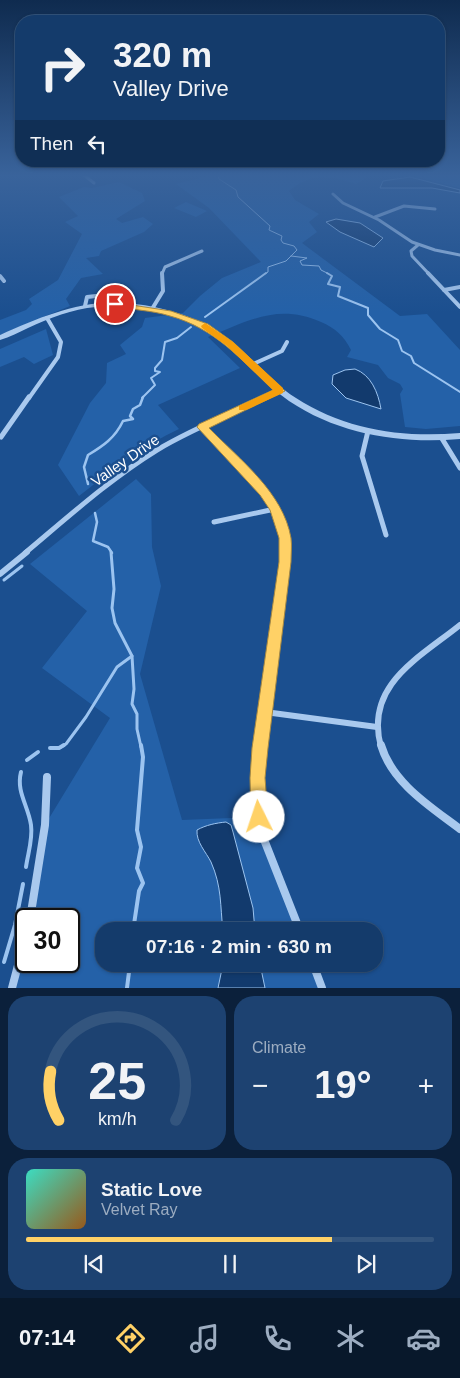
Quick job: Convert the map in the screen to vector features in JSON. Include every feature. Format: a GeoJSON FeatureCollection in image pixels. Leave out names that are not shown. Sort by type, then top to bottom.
{"type":"FeatureCollection","features":[{"type":"Feature","properties":{"kind":"street"},"geometry":{"type":"LineString","coordinates":[[381,221],[418,245],[438,251],[460,254]]}},
{"type":"Feature","properties":{"kind":"street"},"geometry":{"type":"LineString","coordinates":[[418,245],[410,253],[460,307]]}},
{"type":"Feature","properties":{"kind":"street"},"geometry":{"type":"LineString","coordinates":[[152,309],[163,294],[164,285],[162,277],[165,267],[202,251]]}},
{"type":"Feature","properties":{"kind":"street"},"geometry":{"type":"LineString","coordinates":[[0,276],[4,281]]}},
{"type":"Feature","properties":{"kind":"street"},"geometry":{"type":"LineString","coordinates":[[444,290],[460,287]]}},
{"type":"Feature","properties":{"kind":"street"},"geometry":{"type":"LineString","coordinates":[[0,338],[47,318],[85,306],[106,304],[152,309],[189,318],[205,326],[230,344],[280,391],[315,412],[368,431],[401,436],[460,436]]}},
{"type":"Feature","properties":{"kind":"street"},"geometry":{"type":"LineString","coordinates":[[1,437],[58,357],[61,342],[47,318]]}},
{"type":"Feature","properties":{"kind":"street"},"geometry":{"type":"LineString","coordinates":[[251,365],[282,351],[286,342]]}},
{"type":"Feature","properties":{"kind":"street","name":"Valley Drive"},"geometry":{"type":"LineString","coordinates":[[0,574],[131,468],[158,450],[202,427],[280,391]]}},
{"type":"Feature","properties":{"kind":"street"},"geometry":{"type":"LineString","coordinates":[[202,427],[264,492],[275,509],[285,538],[285,562],[258,778],[259,817],[269,855],[296,922]]}},
{"type":"Feature","properties":{"kind":"street"},"geometry":{"type":"LineString","coordinates":[[368,431],[362,456],[386,535]]}},
{"type":"Feature","properties":{"kind":"street"},"geometry":{"type":"LineString","coordinates":[[441,437],[460,468]]}},
{"type":"Feature","properties":{"kind":"street"},"geometry":{"type":"LineString","coordinates":[[214,522],[275,509]]}},
{"type":"Feature","properties":{"kind":"street"},"geometry":{"type":"LineString","coordinates":[[460,624],[398,676],[386,689],[380,705],[377,727],[382,748],[391,768],[410,790],[460,829]]}},
{"type":"Feature","properties":{"kind":"street"},"geometry":{"type":"LineString","coordinates":[[265,712],[377,727]]}},
{"type":"Feature","properties":{"kind":"street"},"geometry":{"type":"LineString","coordinates":[[32,908],[45,826],[47,776]]}},
{"type":"Feature","properties":{"kind":"street"},"geometry":{"type":"LineString","coordinates":[[316,972],[322,988]]}},
{"type":"Feature","properties":{"kind":"street"},"geometry":{"type":"LineString","coordinates":[[12,988],[16,973]]}},
{"type":"Feature","properties":{"kind":"shaded area"},"geometry":{"type":"Polygon","coordinates":[[[119,221],[122,223],[149,221],[153,224],[144,232],[101,251],[99,256],[86,258],[103,274],[81,278],[66,299],[70,306],[0,335],[0,320],[26,310],[32,304],[29,299],[58,280],[82,234],[65,222],[119,221]]]}},
{"type":"Feature","properties":{"kind":"shaded area"},"geometry":{"type":"Polygon","coordinates":[[[222,221],[310,221],[317,232],[302,243],[400,316],[427,314],[460,350],[460,426],[426,429],[405,427],[400,394],[403,389],[400,384],[388,378],[378,365],[347,357],[351,350],[335,330],[321,322],[291,314],[263,316],[208,337],[240,368],[158,405],[179,429],[140,451],[79,496],[58,465],[90,403],[106,383],[107,363],[126,354],[120,345],[142,327],[145,318],[183,313],[222,278],[261,262],[222,221]]]}},
{"type":"Feature","properties":{"kind":"shaded area"},"geometry":{"type":"Polygon","coordinates":[[[349,221],[360,223],[383,238],[374,247],[340,232],[326,222],[349,221]]]}},
{"type":"Feature","properties":{"kind":"shaded area"},"geometry":{"type":"Polygon","coordinates":[[[46,329],[53,355],[34,364],[24,357],[0,367],[0,349],[46,329]]]}},
{"type":"Feature","properties":{"kind":"shaded area"},"geometry":{"type":"Polygon","coordinates":[[[355,369],[365,375],[373,385],[381,409],[346,398],[332,384],[333,375],[345,370],[355,369]]]}},
{"type":"Feature","properties":{"kind":"shaded area"},"geometry":{"type":"Polygon","coordinates":[[[136,479],[151,494],[152,547],[161,586],[140,674],[182,820],[259,817],[297,922],[95,922],[95,972],[316,972],[322,988],[12,988],[16,973],[80,973],[80,908],[32,908],[45,825],[110,718],[42,668],[87,611],[30,564],[136,479]]]}},
{"type":"Feature","properties":{"kind":"shaded area"},"geometry":{"type":"Polygon","coordinates":[[[226,822],[231,825],[253,908],[254,922],[222,922],[215,871],[197,834],[197,830],[211,824],[226,822]]]}},
{"type":"Feature","properties":{"kind":"shaded area"},"geometry":{"type":"Polygon","coordinates":[[[221,972],[262,972],[265,988],[218,988],[221,972]]]}},
{"type":"Feature","properties":{"kind":"waterway"},"geometry":{"type":"LineString","coordinates":[[265,221],[270,226],[269,230],[282,236],[281,240],[283,243],[294,246],[297,250],[291,256]]}},
{"type":"Feature","properties":{"kind":"waterway"},"geometry":{"type":"LineString","coordinates":[[265,274],[268,272],[268,267],[286,261],[291,256]]}},
{"type":"Feature","properties":{"kind":"waterway"},"geometry":{"type":"LineString","coordinates":[[291,256],[307,258],[300,261],[302,265],[319,266],[321,270],[327,273]]}},
{"type":"Feature","properties":{"kind":"waterway"},"geometry":{"type":"LineString","coordinates":[[205,317],[266,273]]}},
{"type":"Feature","properties":{"kind":"waterway"},"geometry":{"type":"LineString","coordinates":[[327,273],[332,276],[328,284],[340,287],[338,296],[368,308],[368,315],[380,329],[398,340],[402,351],[411,356],[414,363],[460,392]]}},
{"type":"Feature","properties":{"kind":"waterway"},"geometry":{"type":"LineString","coordinates":[[143,397],[155,385],[151,378],[160,372],[155,371],[155,368],[162,360],[165,342],[177,338],[191,327]]}},
{"type":"Feature","properties":{"kind":"waterway"},"geometry":{"type":"LineString","coordinates":[[88,484],[84,467],[88,455],[108,441],[123,421],[133,419],[130,416],[133,409],[140,405],[143,397]]}},
{"type":"Feature","properties":{"kind":"waterway"},"geometry":{"type":"LineString","coordinates":[[95,513],[97,522],[93,541],[108,547],[112,553]]}},
{"type":"Feature","properties":{"kind":"waterway"},"geometry":{"type":"LineString","coordinates":[[111,552],[114,589],[112,608],[115,623],[132,656]]}},
{"type":"Feature","properties":{"kind":"waterway"},"geometry":{"type":"LineString","coordinates":[[4,580],[22,566]]}},
{"type":"Feature","properties":{"kind":"waterway"},"geometry":{"type":"LineString","coordinates":[[61,747],[66,744],[86,717],[117,667],[132,656]]}},
{"type":"Feature","properties":{"kind":"waterway"},"geometry":{"type":"LineString","coordinates":[[132,656],[134,689],[132,704],[137,714],[137,729],[141,747]]}},
{"type":"Feature","properties":{"kind":"waterway"},"geometry":{"type":"LineString","coordinates":[[50,748],[59,748],[64,745]]}},
{"type":"Feature","properties":{"kind":"waterway"},"geometry":{"type":"LineString","coordinates":[[134,922],[139,891],[143,883],[137,868],[141,847],[137,830],[143,757],[141,745]]}},
{"type":"Feature","properties":{"kind":"waterway"},"geometry":{"type":"LineString","coordinates":[[27,760],[38,752]]}},
{"type":"Feature","properties":{"kind":"waterway"},"geometry":{"type":"LineString","coordinates":[[21,772],[20,786],[30,818],[31,830],[26,867]]}},
{"type":"Feature","properties":{"kind":"waterway"},"geometry":{"type":"LineString","coordinates":[[4,962],[15,925],[23,884]]}},
{"type":"Feature","properties":{"kind":"waterway"},"geometry":{"type":"LineString","coordinates":[[127,988],[129,972]]}},
{"type":"Feature","properties":{"kind":"slow traffic"},"geometry":{"type":"LineString","coordinates":[[205,326],[230,344],[280,391],[243,408]]}},
{"type":"Feature","properties":{"kind":"route"},"geometry":{"type":"LineString","coordinates":[[115,304],[171,313],[189,318],[205,326],[230,344],[280,391],[202,427],[264,492],[275,509],[285,538],[285,562],[260,748],[258,778],[259,817]]}}]}
